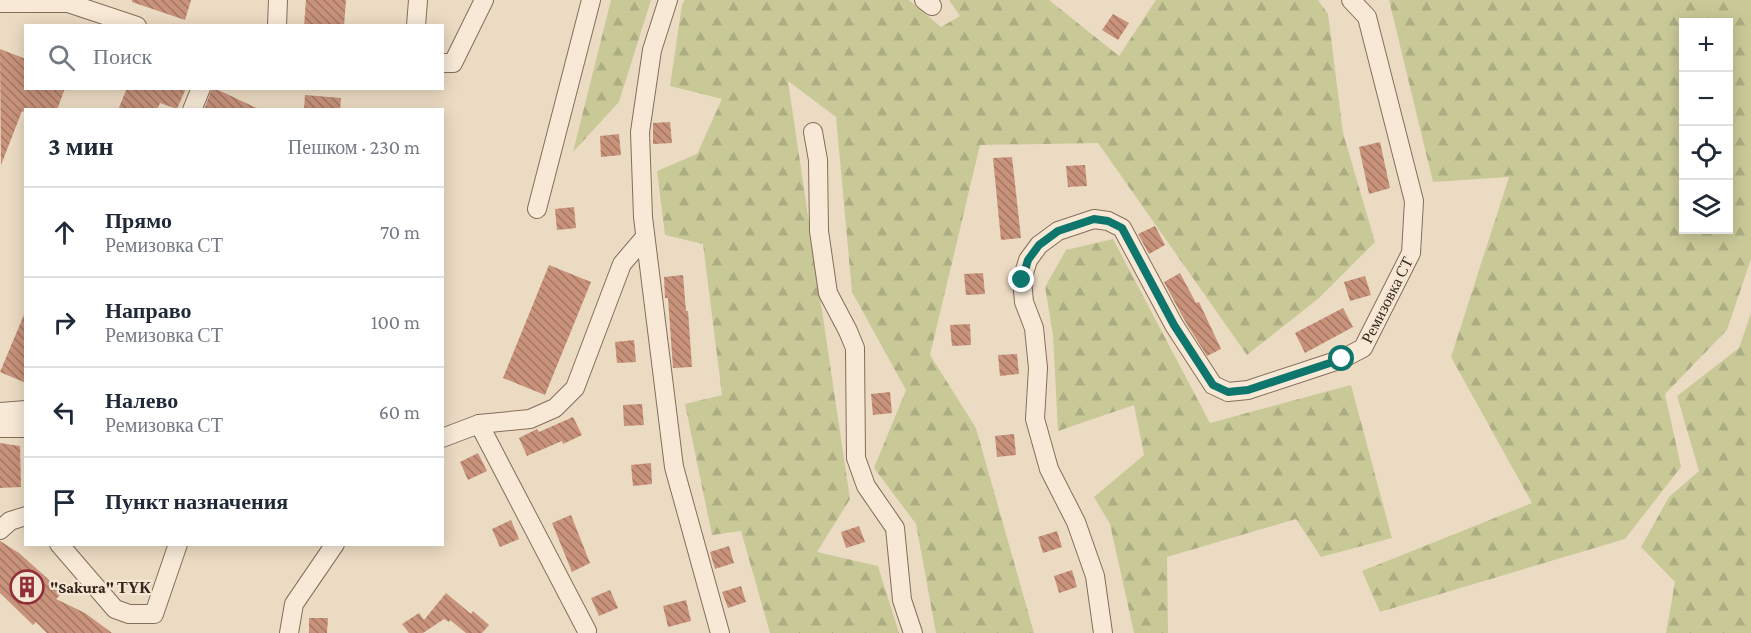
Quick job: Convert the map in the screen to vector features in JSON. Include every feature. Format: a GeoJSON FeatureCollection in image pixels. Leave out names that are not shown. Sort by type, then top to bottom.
{"type":"FeatureCollection","features":[{"type":"Feature","properties":{"kind":"street"},"geometry":{"type":"LineString","coordinates":[[276,24],[278,0]]}},
{"type":"Feature","properties":{"kind":"street"},"geometry":{"type":"LineString","coordinates":[[416,24],[418,0]]}},
{"type":"Feature","properties":{"kind":"street"},"geometry":{"type":"LineString","coordinates":[[444,63],[453,63],[484,0]]}},
{"type":"Feature","properties":{"kind":"street"},"geometry":{"type":"LineString","coordinates":[[537,209],[591,0]]}},
{"type":"Feature","properties":{"kind":"street"},"geometry":{"type":"LineString","coordinates":[[668,0],[652,50],[640,132],[645,237],[674,467],[720,633]]}},
{"type":"Feature","properties":{"kind":"street","name":"Ремизовка СТ"},"geometry":{"type":"LineString","coordinates":[[1103,633],[1095,576],[1076,522],[1049,469],[1035,419],[1038,368],[1034,328],[1024,302],[1022,280],[1028,260],[1039,245],[1058,231],[1094,219],[1108,221],[1122,228],[1174,325],[1213,385],[1228,392],[1248,390],[1342,359],[1363,348],[1411,253],[1414,201],[1367,17],[1351,0]]}},
{"type":"Feature","properties":{"kind":"street"},"geometry":{"type":"LineString","coordinates":[[0,3],[68,2],[131,24]]}},
{"type":"Feature","properties":{"kind":"street"},"geometry":{"type":"LineString","coordinates":[[193,108],[200,90]]}},
{"type":"Feature","properties":{"kind":"street"},"geometry":{"type":"LineString","coordinates":[[813,132],[818,160],[819,231],[828,293],[855,348],[856,458],[866,486],[895,528],[902,600],[913,633]]}},
{"type":"Feature","properties":{"kind":"street"},"geometry":{"type":"LineString","coordinates":[[444,437],[479,424],[530,419],[555,408],[575,388],[622,264],[645,237]]}},
{"type":"Feature","properties":{"kind":"street"},"geometry":{"type":"LineString","coordinates":[[0,412],[24,410]]}},
{"type":"Feature","properties":{"kind":"street"},"geometry":{"type":"LineString","coordinates":[[479,424],[587,631]]}},
{"type":"Feature","properties":{"kind":"street"},"geometry":{"type":"LineString","coordinates":[[0,428],[24,428]]}},
{"type":"Feature","properties":{"kind":"street"},"geometry":{"type":"LineString","coordinates":[[0,530],[10,521],[24,517]]}},
{"type":"Feature","properties":{"kind":"street"},"geometry":{"type":"LineString","coordinates":[[61,546],[115,609],[129,614],[154,614],[177,546]]}},
{"type":"Feature","properties":{"kind":"street"},"geometry":{"type":"LineString","coordinates":[[290,633],[294,603],[334,546]]}},
{"type":"Feature","properties":{"kind":"green space"},"geometry":{"type":"Polygon","coordinates":[[[611,0],[651,0],[619,102],[573,152],[611,0]]]}},
{"type":"Feature","properties":{"kind":"green space"},"geometry":{"type":"Polygon","coordinates":[[[685,0],[909,0],[941,27],[960,16],[949,0],[1049,0],[1119,56],[1156,0],[1318,0],[1328,14],[1343,133],[1375,242],[1319,298],[1247,355],[1098,143],[980,145],[930,355],[976,428],[1034,633],[936,633],[916,524],[874,468],[906,390],[852,292],[836,117],[788,81],[850,499],[817,552],[878,566],[899,633],[770,633],[741,531],[712,535],[685,404],[722,395],[703,244],[665,235],[657,171],[697,154],[722,99],[670,86],[682,5],[685,0]]]}},
{"type":"Feature","properties":{"kind":"green space"},"geometry":{"type":"Polygon","coordinates":[[[1389,0],[1751,0],[1751,259],[1727,330],[1665,394],[1681,467],[1625,539],[1380,612],[1362,571],[1532,503],[1451,357],[1509,177],[1433,182],[1389,0]]]}},
{"type":"Feature","properties":{"kind":"green space"},"geometry":{"type":"Polygon","coordinates":[[[1113,239],[1210,423],[1351,385],[1392,538],[1321,557],[1296,519],[1167,557],[1168,633],[1134,633],[1110,524],[1094,497],[1144,455],[1134,405],[1058,431],[1053,335],[1045,287],[1066,250],[1113,239]]]}},
{"type":"Feature","properties":{"kind":"green space"},"geometry":{"type":"Polygon","coordinates":[[[1751,313],[1751,633],[1666,633],[1675,582],[1641,547],[1669,497],[1699,471],[1677,396],[1739,348],[1751,313]]]}},
{"type":"Feature","properties":{"kind":"building"},"geometry":{"type":"Polygon","coordinates":[[[132,0],[191,0],[185,20],[132,2],[132,0]]]}},
{"type":"Feature","properties":{"kind":"building"},"geometry":{"type":"Polygon","coordinates":[[[306,0],[346,0],[344,24],[304,24],[306,0]]]}},
{"type":"Feature","properties":{"kind":"building"},"geometry":{"type":"Polygon","coordinates":[[[1113,14],[1129,23],[1118,40],[1102,30],[1113,14]]]}},
{"type":"Feature","properties":{"kind":"building"},"geometry":{"type":"Polygon","coordinates":[[[0,49],[24,58],[24,90],[64,90],[58,108],[24,108],[1,165],[0,49]]]}},
{"type":"Feature","properties":{"kind":"building"},"geometry":{"type":"Polygon","coordinates":[[[126,90],[185,90],[177,108],[160,103],[158,108],[119,108],[126,90]]]}},
{"type":"Feature","properties":{"kind":"building"},"geometry":{"type":"Polygon","coordinates":[[[211,90],[218,90],[257,108],[205,108],[211,90]]]}},
{"type":"Feature","properties":{"kind":"building"},"geometry":{"type":"Polygon","coordinates":[[[305,95],[341,98],[340,108],[304,108],[305,95]]]}},
{"type":"Feature","properties":{"kind":"building"},"geometry":{"type":"Polygon","coordinates":[[[670,122],[672,143],[653,144],[653,123],[670,122]]]}},
{"type":"Feature","properties":{"kind":"building"},"geometry":{"type":"Polygon","coordinates":[[[619,134],[621,155],[601,157],[600,136],[619,134]]]}},
{"type":"Feature","properties":{"kind":"building"},"geometry":{"type":"Polygon","coordinates":[[[1380,142],[1390,188],[1369,194],[1359,147],[1380,142]]]}},
{"type":"Feature","properties":{"kind":"building"},"geometry":{"type":"Polygon","coordinates":[[[1012,157],[1021,238],[1001,240],[993,158],[1012,157]]]}},
{"type":"Feature","properties":{"kind":"building"},"geometry":{"type":"Polygon","coordinates":[[[1085,165],[1087,186],[1068,187],[1066,166],[1085,165]]]}},
{"type":"Feature","properties":{"kind":"building"},"geometry":{"type":"Polygon","coordinates":[[[574,207],[576,228],[557,230],[555,209],[574,207]]]}},
{"type":"Feature","properties":{"kind":"building"},"geometry":{"type":"Polygon","coordinates":[[[1155,226],[1165,245],[1149,254],[1138,234],[1155,226]]]}},
{"type":"Feature","properties":{"kind":"building"},"geometry":{"type":"Polygon","coordinates":[[[549,265],[591,282],[545,395],[503,378],[549,265]]]}},
{"type":"Feature","properties":{"kind":"building"},"geometry":{"type":"Polygon","coordinates":[[[983,273],[985,294],[966,295],[964,274],[983,273]]]}},
{"type":"Feature","properties":{"kind":"building"},"geometry":{"type":"Polygon","coordinates":[[[1180,273],[1196,303],[1199,302],[1221,349],[1207,356],[1164,282],[1180,273]]]}},
{"type":"Feature","properties":{"kind":"building"},"geometry":{"type":"Polygon","coordinates":[[[683,275],[692,367],[673,368],[668,298],[665,298],[664,277],[683,275]]]}},
{"type":"Feature","properties":{"kind":"building"},"geometry":{"type":"Polygon","coordinates":[[[1365,276],[1371,295],[1350,301],[1344,282],[1365,276]]]}},
{"type":"Feature","properties":{"kind":"building"},"geometry":{"type":"Polygon","coordinates":[[[1343,308],[1353,327],[1305,353],[1295,333],[1343,308]]]}},
{"type":"Feature","properties":{"kind":"building"},"geometry":{"type":"Polygon","coordinates":[[[24,315],[24,382],[0,372],[24,315]]]}},
{"type":"Feature","properties":{"kind":"building"},"geometry":{"type":"Polygon","coordinates":[[[970,324],[971,345],[952,346],[950,325],[970,324]]]}},
{"type":"Feature","properties":{"kind":"building"},"geometry":{"type":"Polygon","coordinates":[[[634,340],[636,362],[617,363],[615,342],[634,340]]]}},
{"type":"Feature","properties":{"kind":"building"},"geometry":{"type":"Polygon","coordinates":[[[1017,354],[1019,374],[1000,376],[998,355],[1017,354]]]}},
{"type":"Feature","properties":{"kind":"building"},"geometry":{"type":"Polygon","coordinates":[[[890,392],[892,413],[873,415],[871,394],[890,392]]]}},
{"type":"Feature","properties":{"kind":"building"},"geometry":{"type":"Polygon","coordinates":[[[642,404],[644,425],[624,426],[623,405],[642,404]]]}},
{"type":"Feature","properties":{"kind":"building"},"geometry":{"type":"Polygon","coordinates":[[[573,417],[582,435],[527,456],[519,438],[537,429],[539,432],[573,417]]]}},
{"type":"Feature","properties":{"kind":"building"},"geometry":{"type":"Polygon","coordinates":[[[1014,434],[1016,455],[997,457],[995,436],[1014,434]]]}},
{"type":"Feature","properties":{"kind":"building"},"geometry":{"type":"Polygon","coordinates":[[[0,443],[20,446],[21,487],[0,488],[0,443]]]}},
{"type":"Feature","properties":{"kind":"building"},"geometry":{"type":"Polygon","coordinates":[[[478,453],[487,471],[468,480],[460,462],[478,453]]]}},
{"type":"Feature","properties":{"kind":"building"},"geometry":{"type":"Polygon","coordinates":[[[651,463],[652,484],[633,486],[631,465],[651,463]]]}},
{"type":"Feature","properties":{"kind":"building"},"geometry":{"type":"Polygon","coordinates":[[[571,515],[590,563],[572,572],[552,523],[571,515]]]}},
{"type":"Feature","properties":{"kind":"building"},"geometry":{"type":"Polygon","coordinates":[[[511,520],[519,539],[500,547],[492,529],[511,520]]]}},
{"type":"Feature","properties":{"kind":"building"},"geometry":{"type":"Polygon","coordinates":[[[859,526],[865,542],[846,548],[841,532],[859,526]]]}},
{"type":"Feature","properties":{"kind":"building"},"geometry":{"type":"Polygon","coordinates":[[[1057,531],[1062,547],[1043,553],[1038,537],[1057,531]]]}},
{"type":"Feature","properties":{"kind":"building","name":"\"Sakura\" ТҮК"},"geometry":{"type":"Polygon","coordinates":[[[0,541],[19,553],[48,579],[61,594],[56,599],[85,613],[112,633],[47,633],[36,622],[33,625],[0,593],[0,541]]]}},
{"type":"Feature","properties":{"kind":"building"},"geometry":{"type":"Polygon","coordinates":[[[729,546],[734,563],[715,569],[710,552],[729,546]]]}},
{"type":"Feature","properties":{"kind":"building"},"geometry":{"type":"Polygon","coordinates":[[[1072,570],[1077,587],[1059,593],[1054,576],[1072,570]]]}},
{"type":"Feature","properties":{"kind":"building"},"geometry":{"type":"Polygon","coordinates":[[[741,586],[746,602],[728,608],[722,592],[741,586]]]}},
{"type":"Feature","properties":{"kind":"building"},"geometry":{"type":"Polygon","coordinates":[[[610,590],[618,608],[599,616],[591,598],[610,590]]]}},
{"type":"Feature","properties":{"kind":"building"},"geometry":{"type":"Polygon","coordinates":[[[446,593],[471,614],[473,611],[489,625],[482,633],[466,633],[450,620],[449,622],[444,619],[423,633],[409,633],[402,624],[419,613],[424,620],[446,593]]]}},
{"type":"Feature","properties":{"kind":"building"},"geometry":{"type":"Polygon","coordinates":[[[686,600],[691,621],[668,627],[663,606],[686,600]]]}},
{"type":"Feature","properties":{"kind":"building"},"geometry":{"type":"Polygon","coordinates":[[[309,618],[328,618],[327,633],[309,633],[309,618]]]}},
{"type":"Feature","properties":{"kind":"place","name":"\"Sakura\" ТҮК"},"geometry":{"type":"Point","coordinates":[27,587]}},
{"type":"Feature","properties":{"kind":"route"},"geometry":{"type":"LineString","coordinates":[[1022,280],[1028,260],[1039,245],[1058,231],[1094,219],[1108,221],[1122,228],[1174,325],[1213,385],[1228,392],[1248,390],[1342,359]]}}]}
